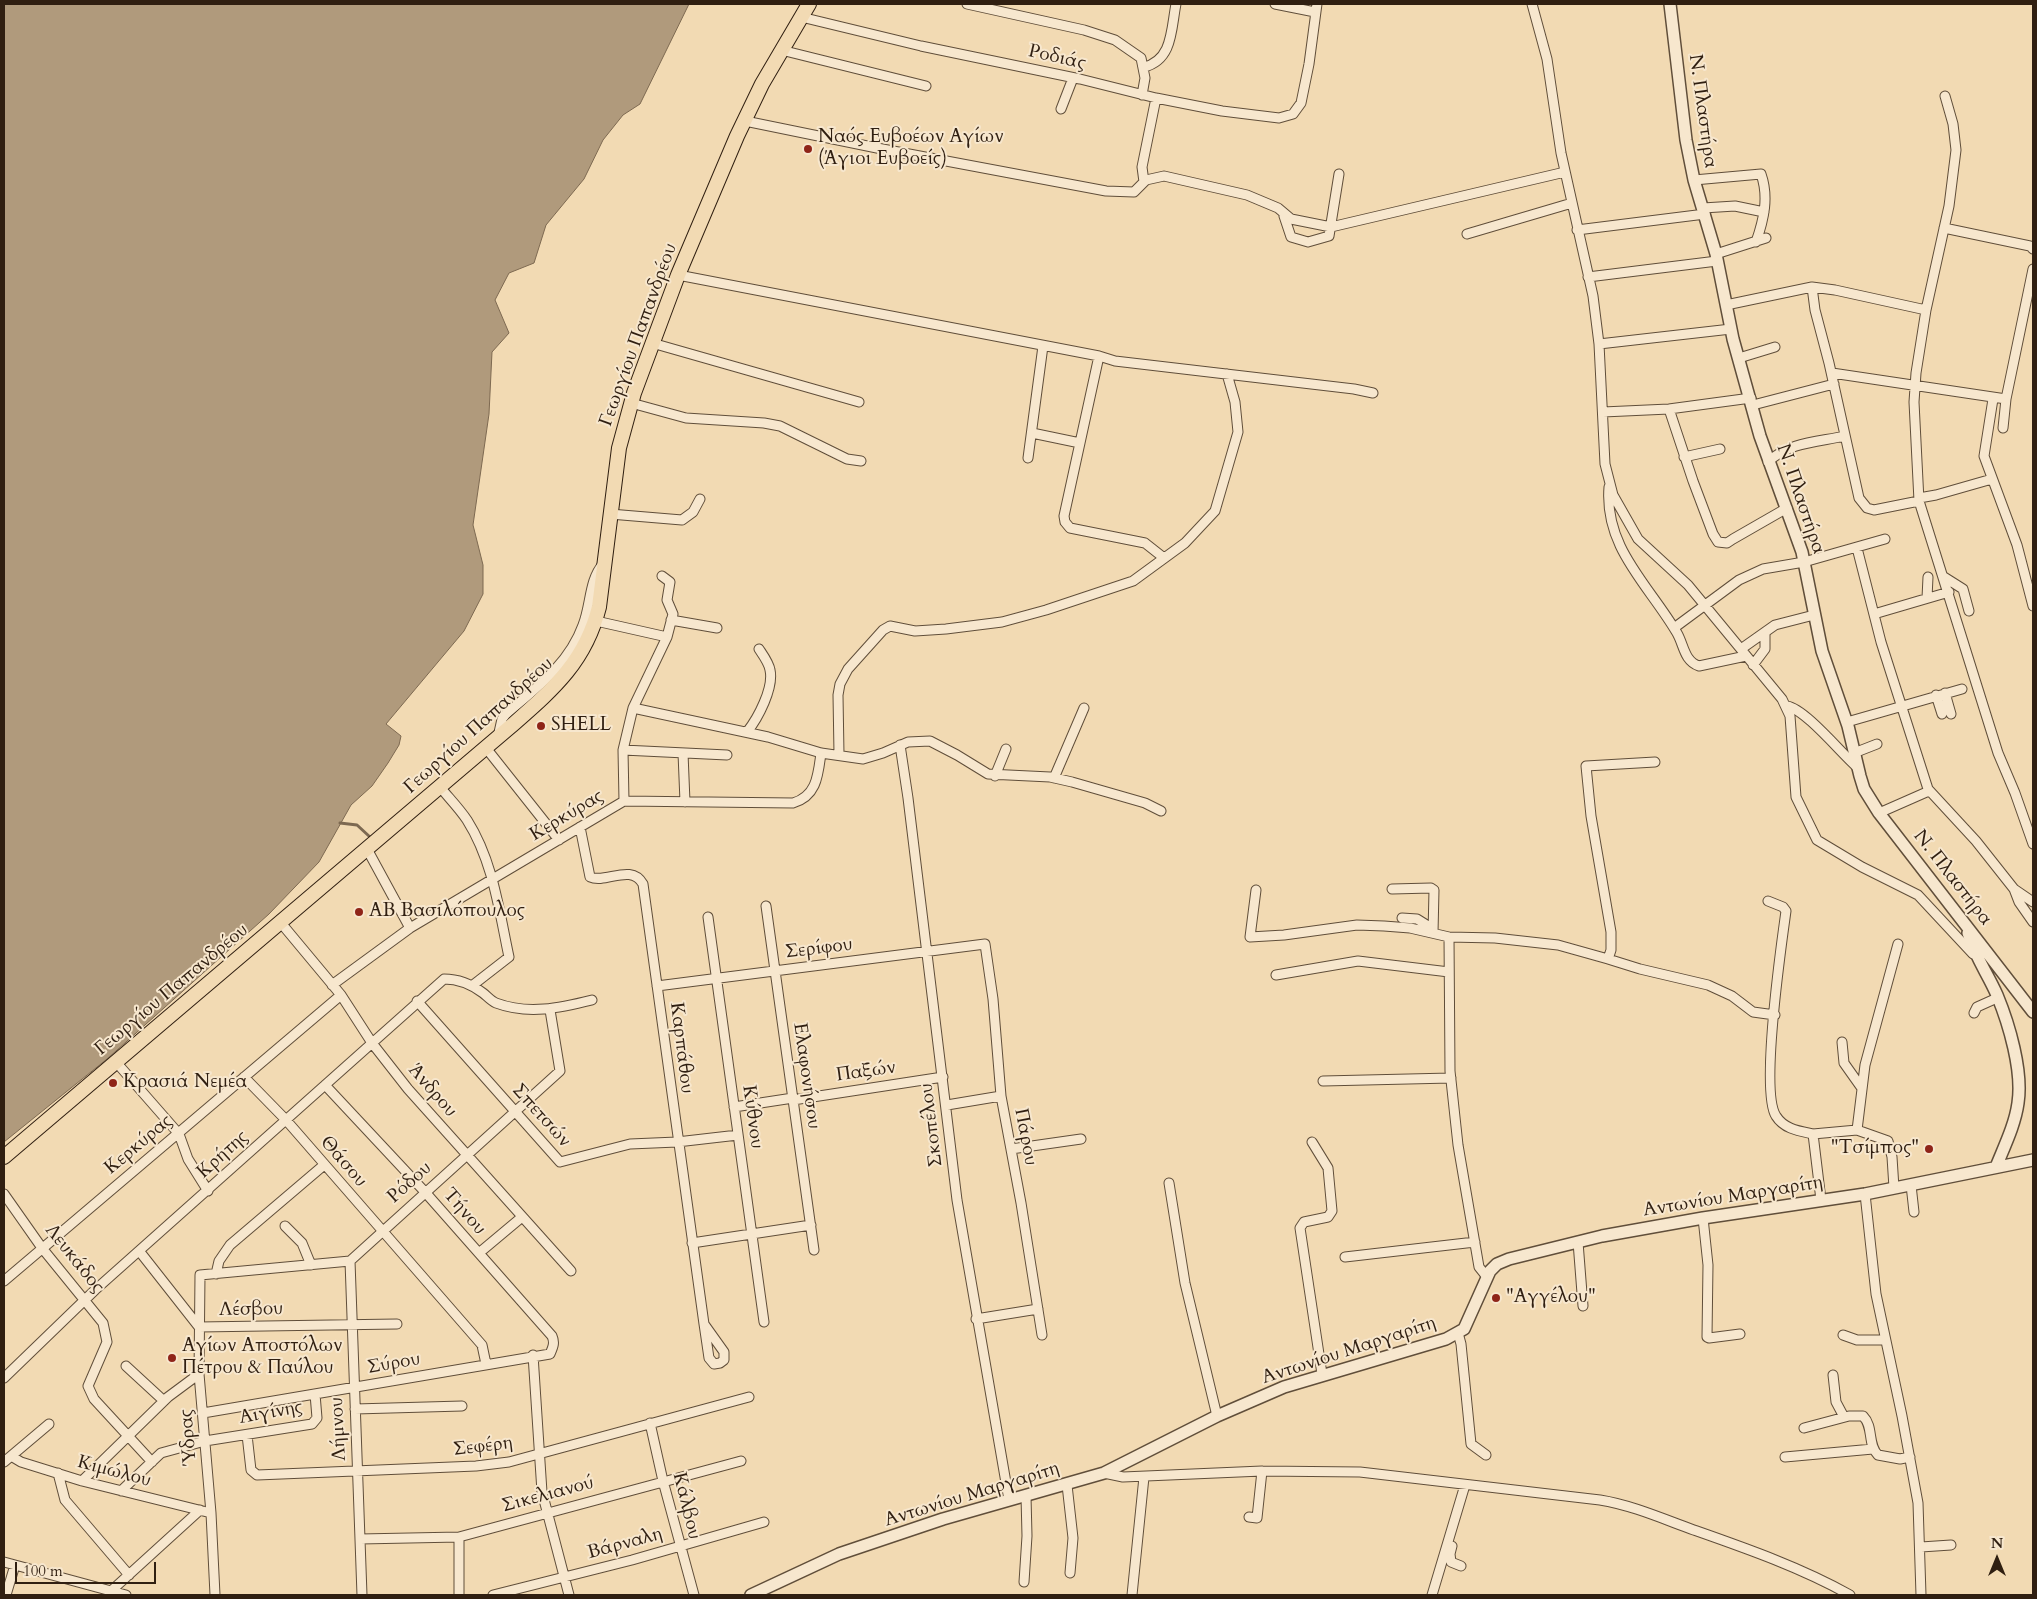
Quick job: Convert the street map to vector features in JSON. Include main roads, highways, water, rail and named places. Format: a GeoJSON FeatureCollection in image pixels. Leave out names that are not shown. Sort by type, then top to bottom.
{"type":"FeatureCollection","features":[{"type":"Feature","properties":{"kind":"main road","name":"Γεωργίου Παπανδρέου"},"geometry":{"type":"LineString","coordinates":[[4,1157],[498,738],[565,676],[576,663],[596,621],[606,560],[619,448],[631,403],[652,343],[678,275],[745,121],[781,50],[809,4]]}},
{"type":"Feature","properties":{"kind":"waterway"},"geometry":{"type":"LineString","coordinates":[[340,823],[357,825],[370,837]]}},
{"type":"Feature","properties":{"kind":"place","name":"Ναός Ευβοέων Αγίων (Άγιοι Ευβοείς)"},"geometry":{"type":"Point","coordinates":[808,149]}},
{"type":"Feature","properties":{"kind":"place","name":"SHELL"},"geometry":{"type":"Point","coordinates":[541,726]}},
{"type":"Feature","properties":{"kind":"place","name":"ΑΒ Βασιλόπουλος"},"geometry":{"type":"Point","coordinates":[359,912]}},
{"type":"Feature","properties":{"kind":"place","name":"Κρασιά Νεμέα"},"geometry":{"type":"Point","coordinates":[113,1083]}},
{"type":"Feature","properties":{"kind":"place","name":"\"Τσίμπος\""},"geometry":{"type":"Point","coordinates":[1929,1149]}},
{"type":"Feature","properties":{"kind":"place","name":"\"Αγγέλου\""},"geometry":{"type":"Point","coordinates":[1496,1298]}},
{"type":"Feature","properties":{"kind":"place","name":"Αγίων Αποστόλων Πέτρου & Παύλου"},"geometry":{"type":"Point","coordinates":[172,1358]}}]}
